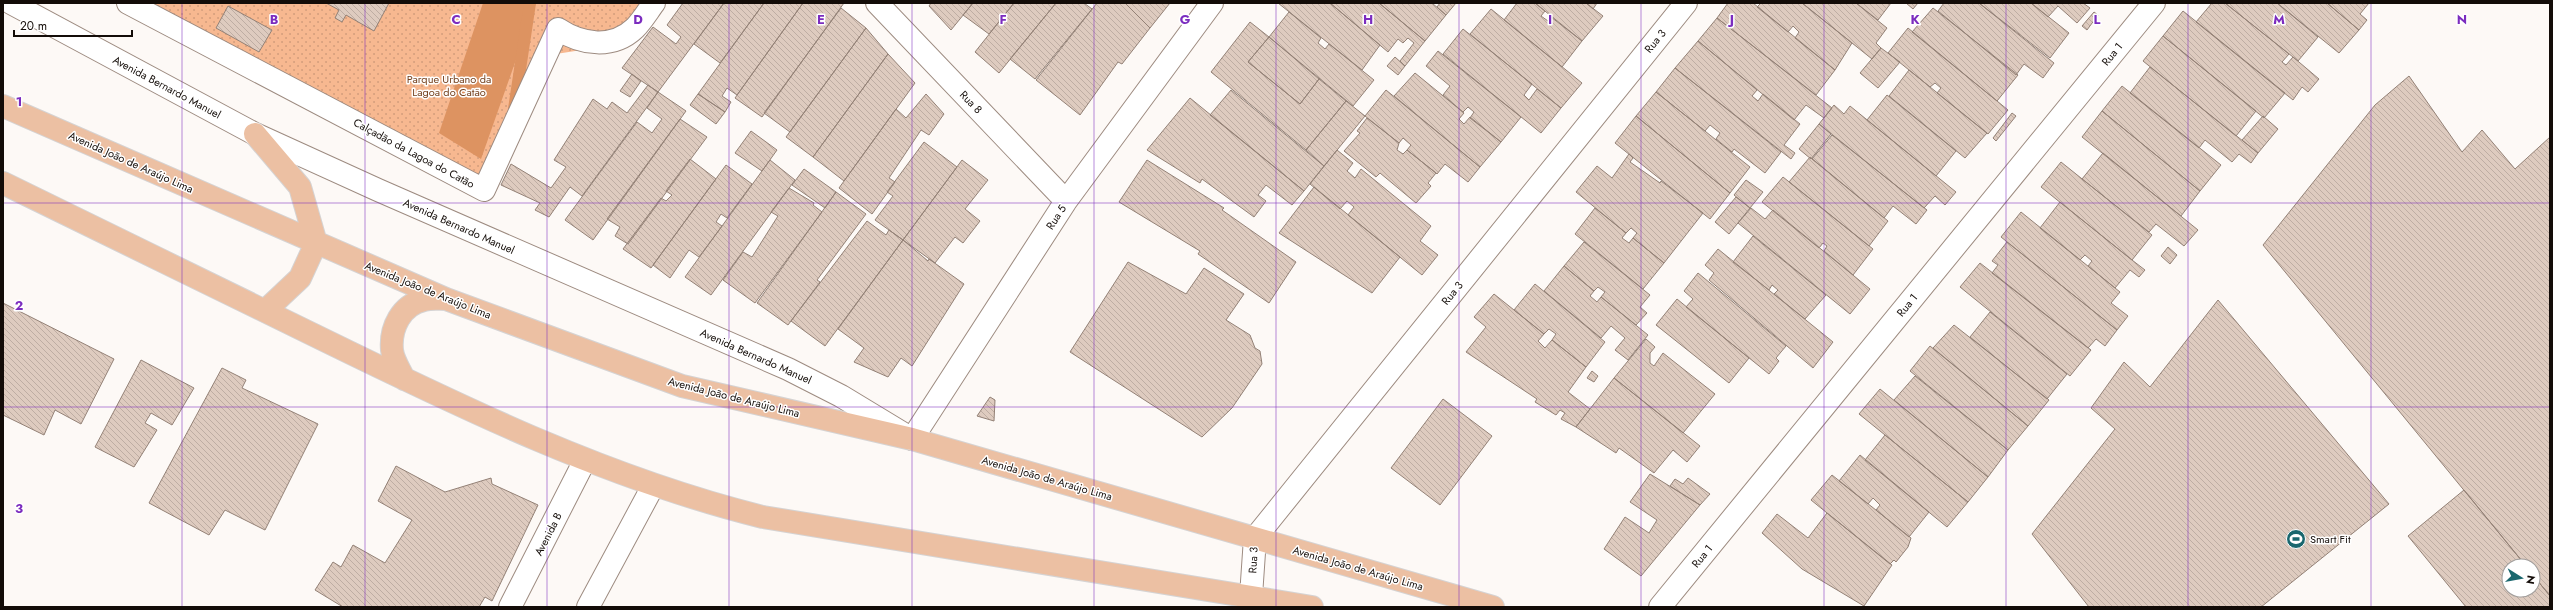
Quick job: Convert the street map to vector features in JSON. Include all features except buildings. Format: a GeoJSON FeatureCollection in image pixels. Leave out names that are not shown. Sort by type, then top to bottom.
{"type":"FeatureCollection","features":[{"type":"Feature","properties":{"kind":"main road","name":"Avenida João de Araújo Lima"},"geometry":{"type":"LineString","coordinates":[[3,106],[446,299],[682,386],[912,439],[1492,607]]}},
{"type":"Feature","properties":{"kind":"main road"},"geometry":{"type":"LineString","coordinates":[[256,134],[300,187],[316,243],[300,278],[265,311]]}},
{"type":"Feature","properties":{"kind":"main road"},"geometry":{"type":"LineString","coordinates":[[3,183],[404,379],[585,460],[654,486],[712,504],[763,517],[1309,606]]}},
{"type":"Feature","properties":{"kind":"main road"},"geometry":{"type":"LineString","coordinates":[[404,379],[392,351],[392,332],[400,315],[410,306],[424,300],[446,299]]}},
{"type":"Feature","properties":{"kind":"street","name":"Avenida Bernardo Manuel"},"geometry":{"type":"LineString","coordinates":[[11,3],[256,134],[378,190],[788,369],[840,396],[912,439]]}},
{"type":"Feature","properties":{"kind":"street","name":"Calçadão da Lagoa do Catão"},"geometry":{"type":"LineString","coordinates":[[128,3],[484,190],[558,29],[586,42],[602,43],[614,40],[635,28],[654,3]]}},
{"type":"Feature","properties":{"kind":"street","name":"Rua 8"},"geometry":{"type":"LineString","coordinates":[[877,3],[1066,201]]}},
{"type":"Feature","properties":{"kind":"street","name":"Rua 5"},"geometry":{"type":"LineString","coordinates":[[912,439],[1066,201],[1212,3]]}},
{"type":"Feature","properties":{"kind":"street","name":"Rua 3"},"geometry":{"type":"LineString","coordinates":[[1251,596],[1255,538],[1686,3]]}},
{"type":"Feature","properties":{"kind":"street","name":"Rua 1"},"geometry":{"type":"LineString","coordinates":[[1660,607],[2154,3]]}},
{"type":"Feature","properties":{"kind":"street","name":"Avenida B"},"geometry":{"type":"LineString","coordinates":[[510,607],[585,460]]}},
{"type":"Feature","properties":{"kind":"street"},"geometry":{"type":"LineString","coordinates":[[588,607],[654,486]]}},
{"type":"Feature","properties":{"kind":"green space","name":"Parque Urbano da Lagoa do Catão"},"geometry":{"type":"Polygon","coordinates":[[[146,3],[654,3],[620,44],[556,54],[485,201],[146,3]]]}},
{"type":"Feature","properties":{"kind":"shaded area"},"geometry":{"type":"Polygon","coordinates":[[[483,3],[536,3],[481,159],[439,133],[483,3]]]}},
{"type":"Feature","properties":{"kind":"waterway"},"geometry":{"type":"LineString","coordinates":[[514,109],[530,3]]}},
{"type":"Feature","properties":{"kind":"place","name":"Smart Fit"},"geometry":{"type":"Point","coordinates":[2296,539]}}]}
